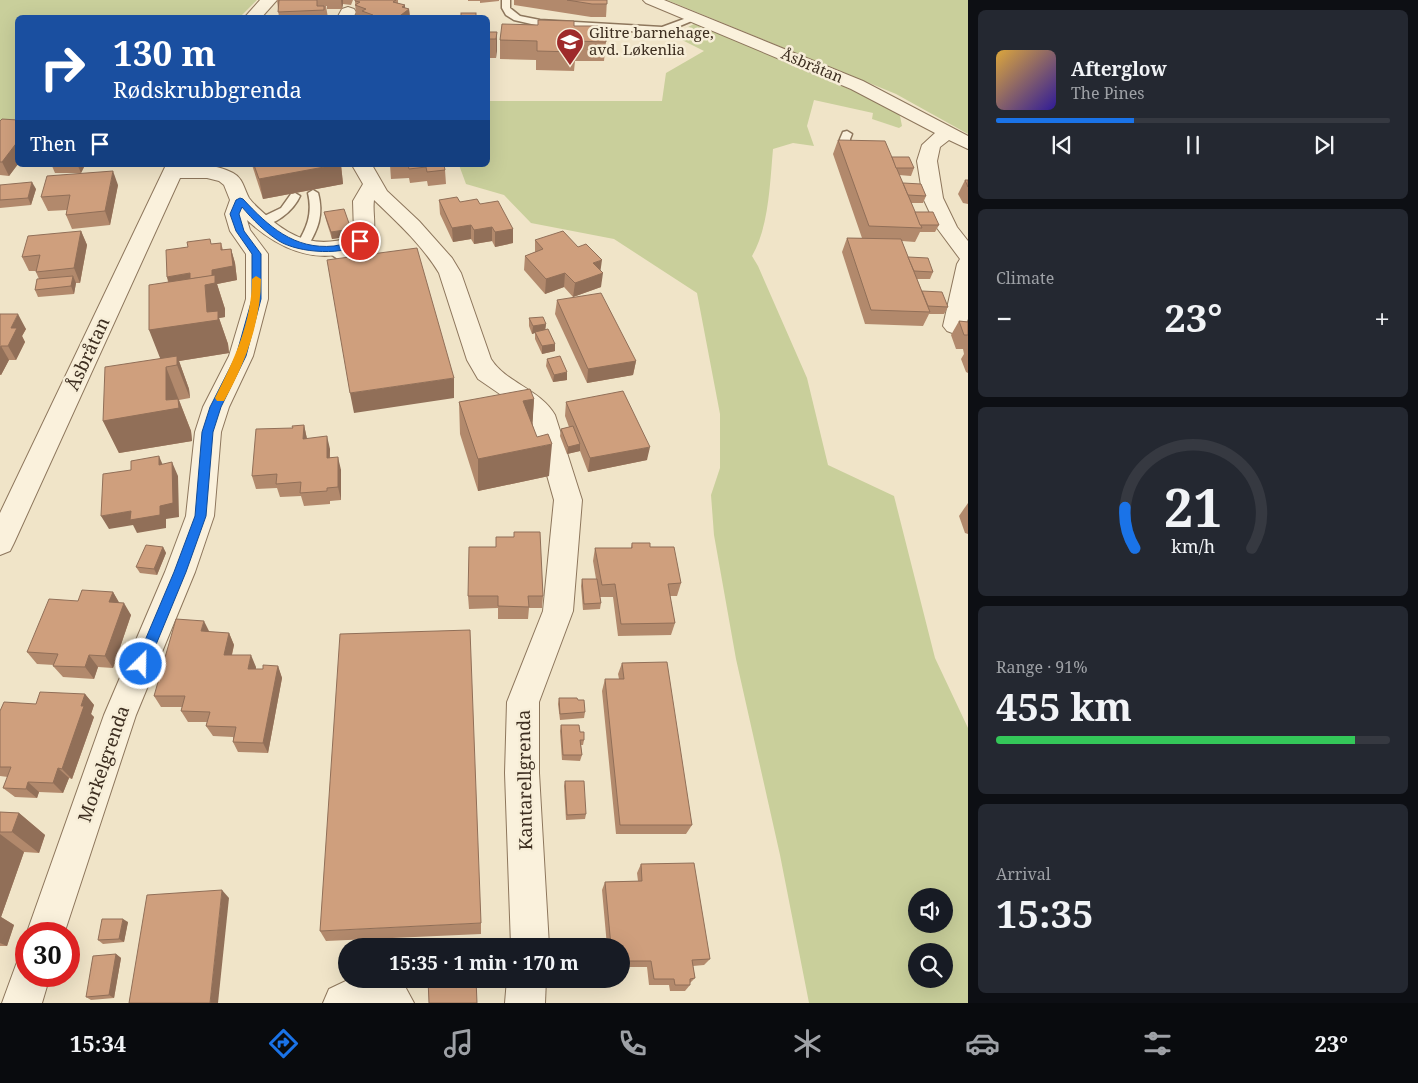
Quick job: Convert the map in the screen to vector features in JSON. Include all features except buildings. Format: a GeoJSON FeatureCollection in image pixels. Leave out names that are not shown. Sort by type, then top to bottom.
{"type":"FeatureCollection","features":[{"type":"Feature","properties":{"kind":"street"},"geometry":{"type":"LineString","coordinates":[[255,15],[269,0]]}},
{"type":"Feature","properties":{"kind":"street","name":"Åsbråtan"},"geometry":{"type":"LineString","coordinates":[[651,0],[857,85],[968,143]]}},
{"type":"Feature","properties":{"kind":"street"},"geometry":{"type":"LineString","coordinates":[[948,132],[932,145],[927,161],[933,198],[947,228],[968,255]]}},
{"type":"Feature","properties":{"kind":"street"},"geometry":{"type":"LineString","coordinates":[[174,168],[206,172],[226,177],[235,185],[240,200],[260,222],[284,240],[302,246],[341,247],[360,241],[364,233],[363,201],[373,185],[363,167]]}},
{"type":"Feature","properties":{"kind":"street","name":"Åsbråtan"},"geometry":{"type":"LineString","coordinates":[[0,543],[174,168]]}},
{"type":"Feature","properties":{"kind":"street","name":"Kantarellgrenda"},"geometry":{"type":"LineString","coordinates":[[373,185],[379,194],[412,225],[441,258],[450,273],[479,360],[486,373],[526,399],[542,415],[568,500],[558,611],[523,702],[522,773],[530,938]]}},
{"type":"Feature","properties":{"kind":"street","name":"Morkelgrenda"},"geometry":{"type":"LineString","coordinates":[[49,922],[120,715],[180,572],[200,516],[208,432],[216,407],[241,356],[256,299],[256,254],[240,231],[235,214],[240,200]]}},
{"type":"Feature","properties":{"kind":"street"},"geometry":{"type":"LineString","coordinates":[[955,326],[968,264]]}},
{"type":"Feature","properties":{"kind":"street"},"geometry":{"type":"LineString","coordinates":[[22,1003],[27,987]]}},
{"type":"Feature","properties":{"kind":"street"},"geometry":{"type":"LineString","coordinates":[[525,1003],[526,988]]}},
{"type":"Feature","properties":{"kind":"street"},"geometry":{"type":"LineString","coordinates":[[343,1003],[361,994],[390,991]]}},
{"type":"Feature","properties":{"kind":"lane"},"geometry":{"type":"LineString","coordinates":[[506,0],[506,8],[509,13],[517,18],[540,23],[662,30],[695,18]]}},
{"type":"Feature","properties":{"kind":"lane"},"geometry":{"type":"LineString","coordinates":[[846,151],[845,139],[847,134]]}},
{"type":"Feature","properties":{"kind":"lane"},"geometry":{"type":"LineString","coordinates":[[302,246],[316,219],[317,207],[313,193]]}},
{"type":"Feature","properties":{"kind":"lane"},"geometry":{"type":"LineString","coordinates":[[260,222],[285,211],[292,205],[295,196]]}},
{"type":"Feature","properties":{"kind":"lane"},"geometry":{"type":"LineString","coordinates":[[341,247],[362,252],[382,269]]}},
{"type":"Feature","properties":{"kind":"lane"},"geometry":{"type":"LineString","coordinates":[[341,247],[364,273]]}},
{"type":"Feature","properties":{"kind":"green space"},"geometry":{"type":"Polygon","coordinates":[[[0,0],[257,0],[242,15],[15,15],[15,121],[0,120],[0,0]]]}},
{"type":"Feature","properties":{"kind":"green space"},"geometry":{"type":"Polygon","coordinates":[[[667,0],[968,0],[968,134],[896,94],[667,0]]]}},
{"type":"Feature","properties":{"kind":"green space"},"geometry":{"type":"Polygon","coordinates":[[[694,24],[773,55],[894,109],[900,116],[902,126],[899,128],[872,119],[873,113],[814,100],[807,126],[814,146],[793,143],[773,149],[770,190],[765,218],[758,244],[752,256],[807,378],[828,465],[894,496],[935,658],[968,728],[968,1003],[809,1003],[780,855],[736,659],[714,535],[711,495],[720,468],[720,414],[697,293],[614,239],[531,223],[504,195],[466,184],[460,167],[490,167],[490,101],[662,101],[666,73],[704,51],[682,40],[700,32],[688,27],[694,24]]]}},
{"type":"Feature","properties":{"kind":"slow traffic"},"geometry":{"type":"LineString","coordinates":[[221,398],[241,356],[256,299],[256,279]]}},
{"type":"Feature","properties":{"kind":"place","name":"Glitre barnehage, avd. Løkenlia"},"geometry":{"type":"Point","coordinates":[570,66]}},
{"type":"Feature","properties":{"kind":"route"},"geometry":{"type":"LineString","coordinates":[[141,664],[180,572],[200,516],[208,432],[216,407],[241,356],[256,299],[256,254],[240,231],[235,214],[240,200],[260,222],[284,240],[302,246],[332,249],[350,246],[360,241]]}}]}
